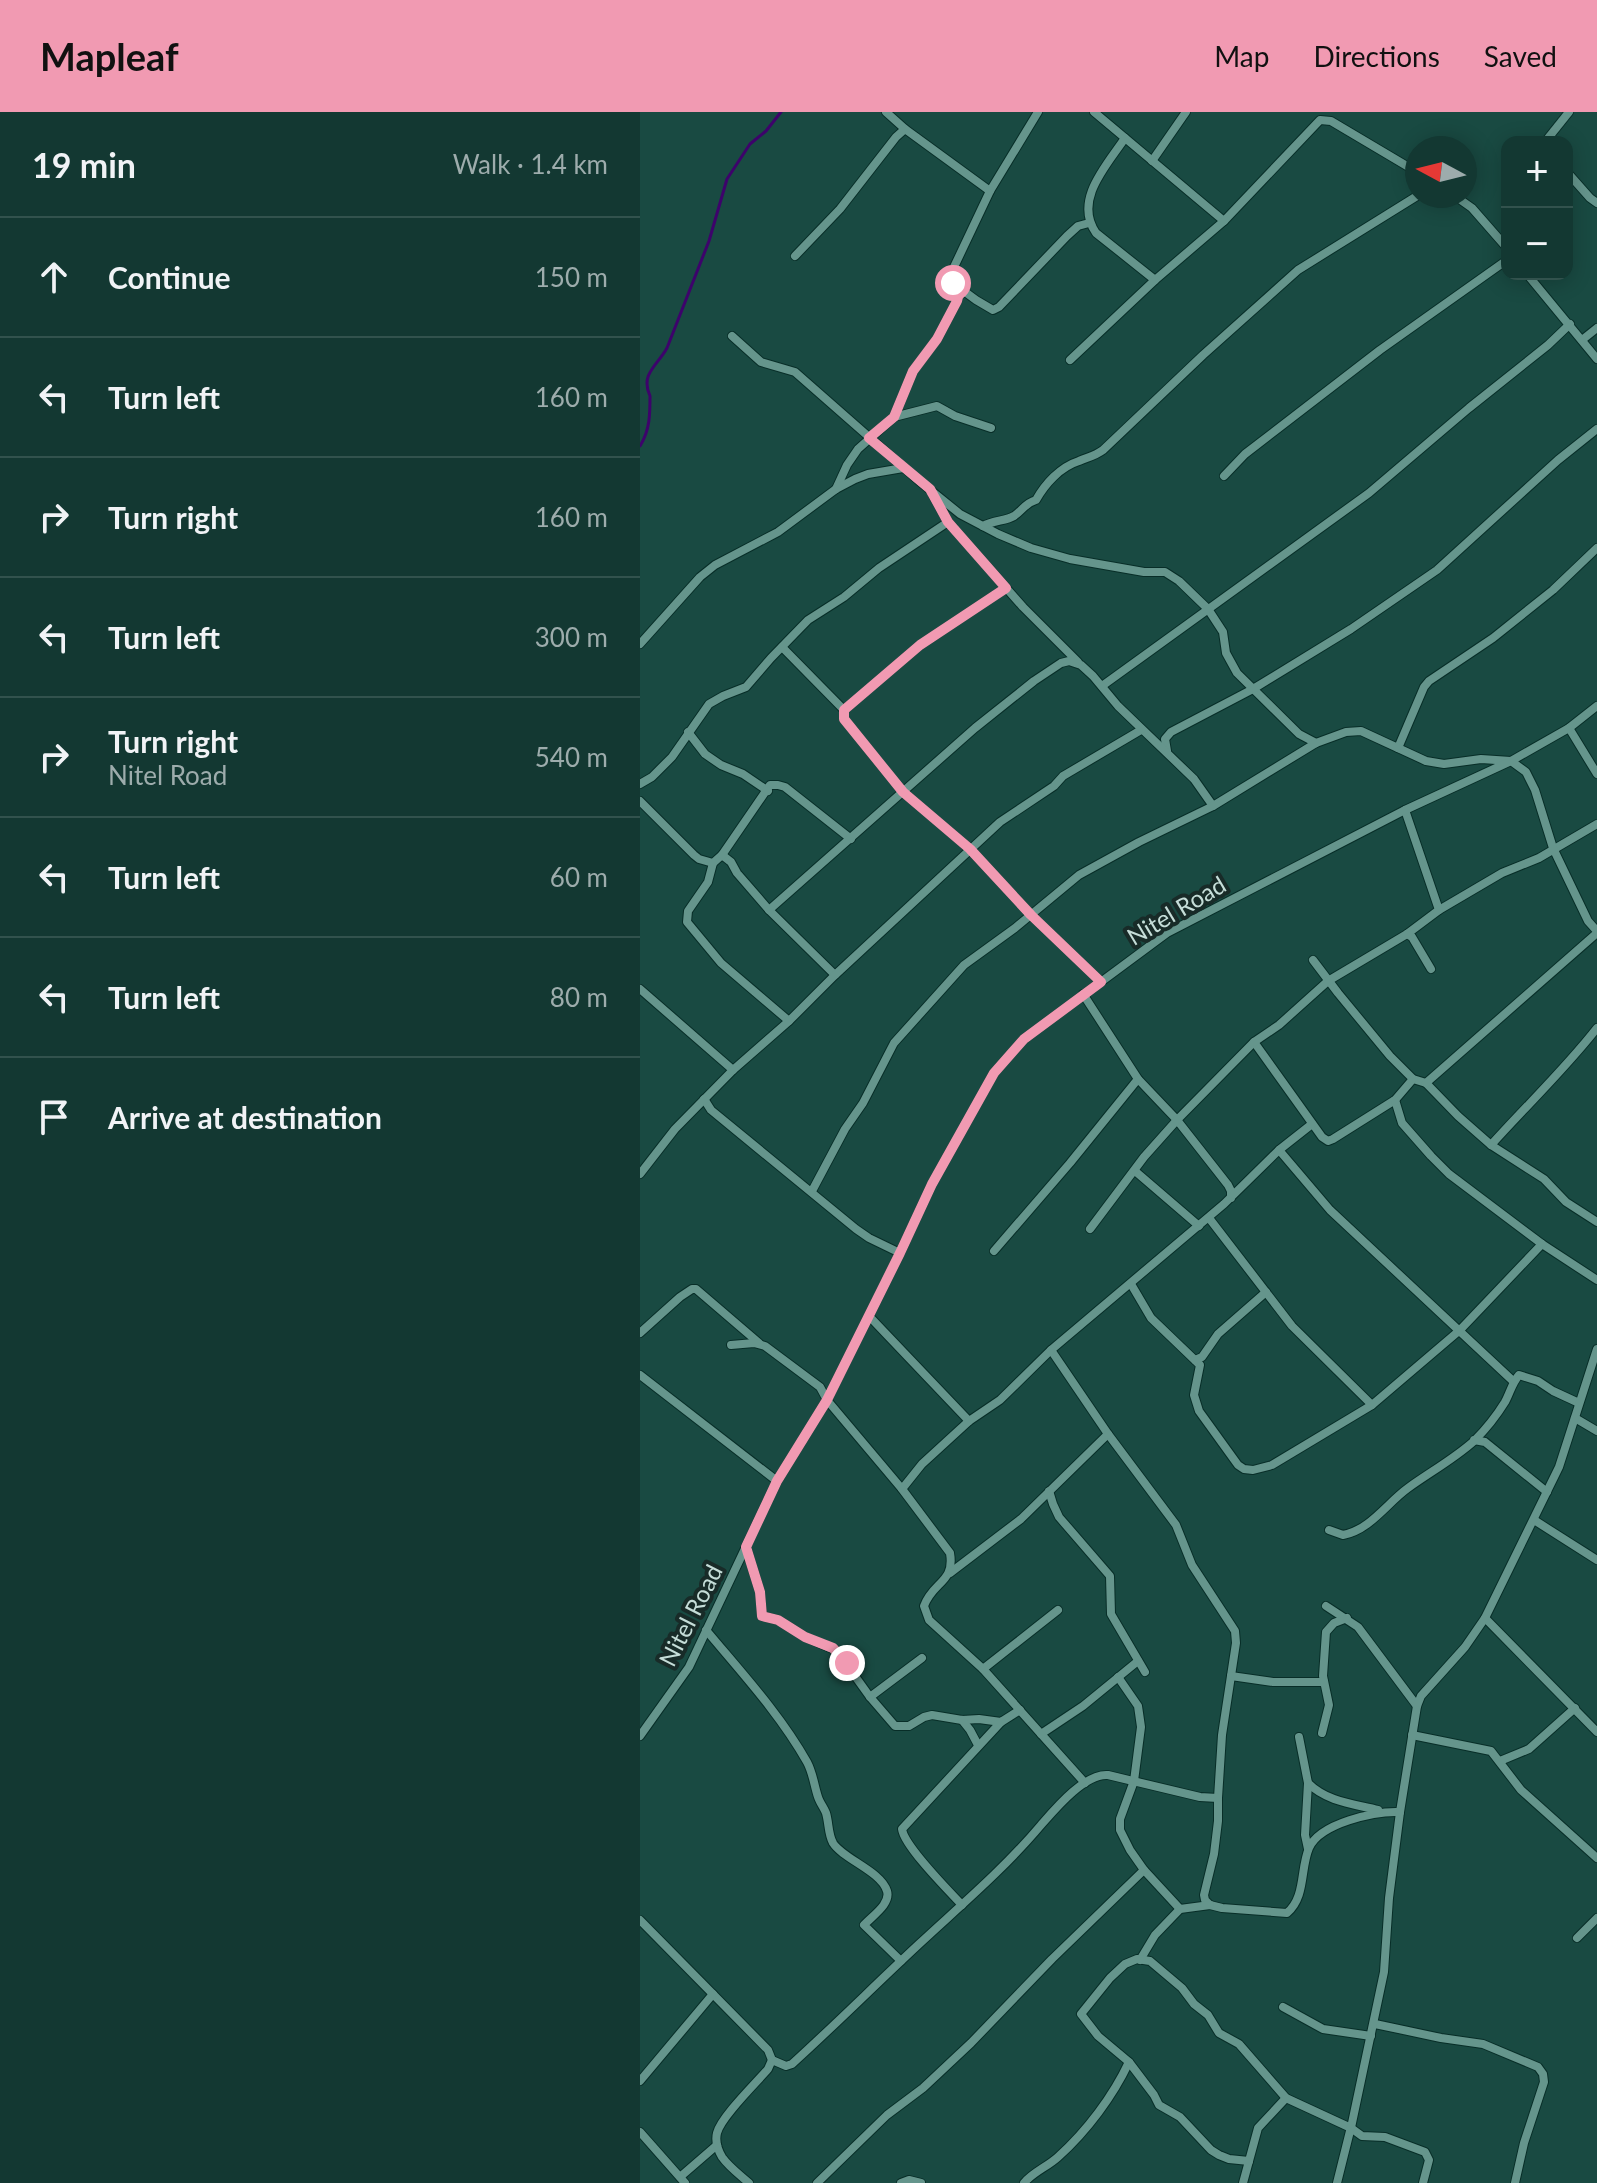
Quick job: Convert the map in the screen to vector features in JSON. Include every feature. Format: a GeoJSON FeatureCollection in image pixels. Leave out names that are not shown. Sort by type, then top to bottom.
{"type":"FeatureCollection","features":[{"type":"Feature","properties":{"kind":"street"},"geometry":{"type":"LineString","coordinates":[[886,112],[990,191]]}},
{"type":"Feature","properties":{"kind":"street"},"geometry":{"type":"LineString","coordinates":[[1094,112],[1224,221]]}},
{"type":"Feature","properties":{"kind":"street"},"geometry":{"type":"LineString","coordinates":[[1152,161],[1186,112]]}},
{"type":"Feature","properties":{"kind":"street"},"geometry":{"type":"LineString","coordinates":[[1550,136],[1569,112]]}},
{"type":"Feature","properties":{"kind":"street"},"geometry":{"type":"LineString","coordinates":[[1036,113],[990,191],[952,273],[953,283],[993,310],[1078,226],[1089,223]]}},
{"type":"Feature","properties":{"kind":"street"},"geometry":{"type":"LineString","coordinates":[[1070,360],[1155,280],[1224,221],[1320,120],[1331,121],[1405,165]]}},
{"type":"Feature","properties":{"kind":"street"},"geometry":{"type":"LineString","coordinates":[[795,256],[840,209],[905,129]]}},
{"type":"Feature","properties":{"kind":"street"},"geometry":{"type":"LineString","coordinates":[[1125,138],[1089,195],[1089,223],[1096,233],[1155,280]]}},
{"type":"Feature","properties":{"kind":"street"},"geometry":{"type":"LineString","coordinates":[[1573,178],[1597,203]]}},
{"type":"Feature","properties":{"kind":"street"},"geometry":{"type":"LineString","coordinates":[[983,526],[1012,517],[1037,499],[1044,485],[1052,478],[1077,461],[1103,450],[1298,270],[1405,203]]}},
{"type":"Feature","properties":{"kind":"street"},"geometry":{"type":"LineString","coordinates":[[1472,208],[1501,241]]}},
{"type":"Feature","properties":{"kind":"street"},"geometry":{"type":"LineString","coordinates":[[1224,476],[1245,454],[1380,350],[1501,264]]}},
{"type":"Feature","properties":{"kind":"street"},"geometry":{"type":"LineString","coordinates":[[1532,280],[1597,359]]}},
{"type":"Feature","properties":{"kind":"street"},"geometry":{"type":"LineString","coordinates":[[894,417],[913,371],[937,339],[960,289]]}},
{"type":"Feature","properties":{"kind":"street"},"geometry":{"type":"LineString","coordinates":[[1102,686],[1369,493],[1570,324]]}},
{"type":"Feature","properties":{"kind":"street"},"geometry":{"type":"LineString","coordinates":[[1582,340],[1597,328]]}},
{"type":"Feature","properties":{"kind":"street"},"geometry":{"type":"LineString","coordinates":[[732,336],[761,362],[795,372],[960,514],[1031,548],[1070,559],[1144,572],[1165,572],[1179,581],[1208,609],[1223,632],[1226,653],[1237,673],[1299,734],[1316,743]]}},
{"type":"Feature","properties":{"kind":"street"},"geometry":{"type":"LineString","coordinates":[[836,489],[858,449],[894,417],[937,406],[955,416],[991,428]]}},
{"type":"Feature","properties":{"kind":"street"},"geometry":{"type":"LineString","coordinates":[[1167,752],[1165,739],[1171,732],[1253,689],[1351,629],[1437,570],[1558,460],[1597,429]]}},
{"type":"Feature","properties":{"kind":"street"},"geometry":{"type":"LineString","coordinates":[[640,644],[700,577],[734,554],[778,532],[836,489],[868,474],[903,468]]}},
{"type":"Feature","properties":{"kind":"street"},"geometry":{"type":"LineString","coordinates":[[930,489],[948,522],[1006,588],[1141,730],[1194,779],[1213,806]]}},
{"type":"Feature","properties":{"kind":"street"},"geometry":{"type":"LineString","coordinates":[[640,784],[672,757],[709,704],[746,687],[808,620],[948,522]]}},
{"type":"Feature","properties":{"kind":"street"},"geometry":{"type":"LineString","coordinates":[[1398,748],[1429,681],[1493,638],[1553,590],[1597,548]]}},
{"type":"Feature","properties":{"kind":"street"},"geometry":{"type":"LineString","coordinates":[[844,710],[920,645],[1006,588]]}},
{"type":"Feature","properties":{"kind":"street"},"geometry":{"type":"LineString","coordinates":[[782,647],[844,710],[844,719],[903,792],[970,849],[1031,915],[1101,982]]}},
{"type":"Feature","properties":{"kind":"street"},"geometry":{"type":"LineString","coordinates":[[769,910],[975,728],[1034,681],[1061,663],[1069,661],[1081,665]]}},
{"type":"Feature","properties":{"kind":"street","name":"Nitel Road"},"geometry":{"type":"LineString","coordinates":[[640,1736],[644,1724],[689,1667],[777,1481],[827,1400],[932,1184],[994,1073],[1024,1039],[1167,933],[1405,810],[1511,761],[1569,728],[1597,706]]}},
{"type":"Feature","properties":{"kind":"street"},"geometry":{"type":"LineString","coordinates":[[1569,728],[1597,774]]}},
{"type":"Feature","properties":{"kind":"street"},"geometry":{"type":"LineString","coordinates":[[640,1174],[657,1150],[733,1070],[1000,822],[1054,786],[1063,776],[1141,730]]}},
{"type":"Feature","properties":{"kind":"street"},"geometry":{"type":"LineString","coordinates":[[812,1191],[894,1043],[964,965],[1079,875],[1213,806],[1316,743],[1346,732],[1361,731],[1426,761],[1444,764],[1481,759],[1511,761],[1526,772],[1553,848],[1588,921],[1597,932],[1426,1083]]}},
{"type":"Feature","properties":{"kind":"street"},"geometry":{"type":"LineString","coordinates":[[688,732],[705,754],[768,791]]}},
{"type":"Feature","properties":{"kind":"street"},"geometry":{"type":"LineString","coordinates":[[789,1021],[721,963],[687,922],[688,911],[708,882],[713,863],[722,855],[770,785],[785,787],[851,839]]}},
{"type":"Feature","properties":{"kind":"street"},"geometry":{"type":"LineString","coordinates":[[641,803],[694,855],[713,863]]}},
{"type":"Feature","properties":{"kind":"street"},"geometry":{"type":"LineString","coordinates":[[1405,810],[1439,910]]}},
{"type":"Feature","properties":{"kind":"street"},"geometry":{"type":"LineString","coordinates":[[1090,1229],[1144,1157],[1177,1120],[1254,1042],[1279,1025],[1328,981],[1502,873],[1539,858],[1597,824]]}},
{"type":"Feature","properties":{"kind":"street"},"geometry":{"type":"LineString","coordinates":[[722,855],[769,910],[835,975]]}},
{"type":"Feature","properties":{"kind":"street"},"geometry":{"type":"LineString","coordinates":[[1407,934],[1412,937],[1431,969]]}},
{"type":"Feature","properties":{"kind":"street"},"geometry":{"type":"LineString","coordinates":[[1313,960],[1390,1056],[1413,1079],[1426,1083],[1491,1145],[1544,1179],[1560,1198],[1597,1222]]}},
{"type":"Feature","properties":{"kind":"street"},"geometry":{"type":"LineString","coordinates":[[640,989],[733,1070]]}},
{"type":"Feature","properties":{"kind":"street"},"geometry":{"type":"LineString","coordinates":[[1083,994],[1138,1079],[1177,1120],[1228,1185],[1231,1198]]}},
{"type":"Feature","properties":{"kind":"street"},"geometry":{"type":"LineString","coordinates":[[1491,1145],[1579,1052],[1597,1028]]}},
{"type":"Feature","properties":{"kind":"street"},"geometry":{"type":"LineString","coordinates":[[1254,1042],[1312,1124],[1328,1141],[1395,1100],[1413,1079]]}},
{"type":"Feature","properties":{"kind":"street"},"geometry":{"type":"LineString","coordinates":[[994,1251],[1138,1079]]}},
{"type":"Feature","properties":{"kind":"street"},"geometry":{"type":"LineString","coordinates":[[704,1099],[711,1110],[816,1197],[869,1238],[900,1253]]}},
{"type":"Feature","properties":{"kind":"street"},"geometry":{"type":"LineString","coordinates":[[1395,1100],[1402,1123],[1431,1156],[1542,1244],[1597,1280]]}},
{"type":"Feature","properties":{"kind":"street"},"geometry":{"type":"LineString","coordinates":[[695,1108],[711,1110]]}},
{"type":"Feature","properties":{"kind":"street"},"geometry":{"type":"LineString","coordinates":[[902,1489],[922,1464],[969,1421],[1000,1400],[1051,1350],[1209,1218],[1279,1150],[1312,1124]]}},
{"type":"Feature","properties":{"kind":"street"},"geometry":{"type":"LineString","coordinates":[[1279,1150],[1330,1210],[1513,1381]]}},
{"type":"Feature","properties":{"kind":"street"},"geometry":{"type":"LineString","coordinates":[[1135,1171],[1199,1226]]}},
{"type":"Feature","properties":{"kind":"street"},"geometry":{"type":"LineString","coordinates":[[1209,1218],[1292,1326],[1372,1405]]}},
{"type":"Feature","properties":{"kind":"street"},"geometry":{"type":"LineString","coordinates":[[1131,1284],[1151,1318],[1200,1365],[1194,1395],[1199,1411],[1238,1465],[1253,1470],[1272,1465],[1372,1405],[1460,1330],[1542,1244]]}},
{"type":"Feature","properties":{"kind":"street"},"geometry":{"type":"LineString","coordinates":[[640,1333],[680,1297],[696,1289],[759,1343],[820,1387],[827,1400],[902,1489],[950,1553],[950,1573]]}},
{"type":"Feature","properties":{"kind":"street"},"geometry":{"type":"LineString","coordinates":[[1195,1360],[1202,1357],[1218,1334],[1266,1292]]}},
{"type":"Feature","properties":{"kind":"street"},"geometry":{"type":"LineString","coordinates":[[869,1316],[969,1421]]}},
{"type":"Feature","properties":{"kind":"street"},"geometry":{"type":"LineString","coordinates":[[731,1345],[759,1343]]}},
{"type":"Feature","properties":{"kind":"street"},"geometry":{"type":"LineString","coordinates":[[1337,2183],[1375,2024],[1386,1961],[1389,1898],[1417,1706],[1421,1696],[1465,1647],[1485,1618],[1559,1467],[1597,1349]]}},
{"type":"Feature","properties":{"kind":"street"},"geometry":{"type":"LineString","coordinates":[[1051,1350],[1108,1434],[1176,1525],[1192,1565],[1235,1631],[1236,1643],[1222,1735],[1218,1821],[1204,1895],[1210,1905]]}},
{"type":"Feature","properties":{"kind":"street"},"geometry":{"type":"LineString","coordinates":[[640,1375],[777,1481]]}},
{"type":"Feature","properties":{"kind":"street"},"geometry":{"type":"LineString","coordinates":[[1329,1530],[1343,1535],[1360,1529],[1409,1487],[1474,1440],[1502,1406],[1519,1375],[1538,1381],[1579,1403]]}},
{"type":"Feature","properties":{"kind":"street"},"geometry":{"type":"LineString","coordinates":[[1575,1418],[1597,1431]]}},
{"type":"Feature","properties":{"kind":"street"},"geometry":{"type":"LineString","coordinates":[[1085,1783],[983,1669],[929,1620],[924,1606],[928,1594],[950,1573],[1021,1519],[1108,1434]]}},
{"type":"Feature","properties":{"kind":"street"},"geometry":{"type":"LineString","coordinates":[[1474,1440],[1485,1442],[1547,1492]]}},
{"type":"Feature","properties":{"kind":"street"},"geometry":{"type":"LineString","coordinates":[[1049,1491],[1059,1517],[1110,1576],[1111,1614],[1145,1672]]}},
{"type":"Feature","properties":{"kind":"street"},"geometry":{"type":"LineString","coordinates":[[1534,1520],[1597,1560]]}},
{"type":"Feature","properties":{"kind":"street"},"geometry":{"type":"LineString","coordinates":[[746,1547],[760,1592],[762,1616],[778,1620],[805,1637],[837,1651],[895,1726],[909,1726],[932,1715],[1001,1722]]}},
{"type":"Feature","properties":{"kind":"street"},"geometry":{"type":"LineString","coordinates":[[1326,1606],[1358,1627],[1417,1706]]}},
{"type":"Feature","properties":{"kind":"street"},"geometry":{"type":"LineString","coordinates":[[983,1669],[1058,1610]]}},
{"type":"Feature","properties":{"kind":"street"},"geometry":{"type":"LineString","coordinates":[[1322,1733],[1329,1705],[1324,1682],[1326,1632],[1334,1623],[1347,1618]]}},
{"type":"Feature","properties":{"kind":"street"},"geometry":{"type":"LineString","coordinates":[[1485,1618],[1597,1732]]}},
{"type":"Feature","properties":{"kind":"street"},"geometry":{"type":"LineString","coordinates":[[706,1630],[780,1720],[806,1762],[825,1811],[832,1842],[884,1885],[887,1901],[864,1925],[901,1961]]}},
{"type":"Feature","properties":{"kind":"street"},"geometry":{"type":"LineString","coordinates":[[870,1697],[922,1658]]}},
{"type":"Feature","properties":{"kind":"street"},"geometry":{"type":"LineString","coordinates":[[1041,1734],[1083,1706],[1138,1661]]}},
{"type":"Feature","properties":{"kind":"street"},"geometry":{"type":"LineString","coordinates":[[1231,1676],[1273,1682],[1324,1682]]}},
{"type":"Feature","properties":{"kind":"street"},"geometry":{"type":"LineString","coordinates":[[1118,1677],[1138,1706],[1141,1727],[1134,1781],[1120,1819],[1120,1830],[1144,1870],[1180,1909]]}},
{"type":"Feature","properties":{"kind":"street"},"geometry":{"type":"LineString","coordinates":[[1500,1761],[1538,1743],[1575,1708]]}},
{"type":"Feature","properties":{"kind":"street"},"geometry":{"type":"LineString","coordinates":[[962,1905],[901,1833],[906,1823],[978,1745],[1001,1722],[1020,1710]]}},
{"type":"Feature","properties":{"kind":"street"},"geometry":{"type":"LineString","coordinates":[[962,1720],[978,1745]]}},
{"type":"Feature","properties":{"kind":"street"},"geometry":{"type":"LineString","coordinates":[[1412,1735],[1486,1749],[1500,1761],[1521,1790],[1597,1858]]}},
{"type":"Feature","properties":{"kind":"street"},"geometry":{"type":"LineString","coordinates":[[1140,1960],[1155,1935],[1180,1909],[1210,1905],[1287,1913],[1295,1907],[1308,1850],[1305,1835],[1308,1783],[1299,1737]]}},
{"type":"Feature","properties":{"kind":"street"},"geometry":{"type":"LineString","coordinates":[[640,1920],[768,2050],[772,2060],[786,2066],[792,2064],[998,1872],[1063,1801],[1085,1783],[1102,1775],[1200,1797],[1218,1798]]}},
{"type":"Feature","properties":{"kind":"street"},"geometry":{"type":"LineString","coordinates":[[1308,1783],[1332,1799],[1383,1812]]}},
{"type":"Feature","properties":{"kind":"street"},"geometry":{"type":"LineString","coordinates":[[1308,1850],[1319,1836],[1345,1821],[1383,1812],[1400,1812]]}},
{"type":"Feature","properties":{"kind":"street"},"geometry":{"type":"LineString","coordinates":[[817,2183],[887,2115],[923,2088],[971,2043],[1144,1870]]}},
{"type":"Feature","properties":{"kind":"street"},"geometry":{"type":"LineString","coordinates":[[1577,1938],[1597,1918]]}},
{"type":"Feature","properties":{"kind":"street"},"geometry":{"type":"LineString","coordinates":[[1249,2161],[1229,2159],[1211,2150],[1180,2117],[1159,2105],[1129,2062],[1098,2036],[1081,2014],[1125,1964],[1150,1961],[1208,2015],[1219,2033],[1239,2044],[1286,2098],[1362,2136],[1385,2137],[1425,2152],[1429,2160],[1423,2183]]}},
{"type":"Feature","properties":{"kind":"street"},"geometry":{"type":"LineString","coordinates":[[640,2081],[713,1994]]}},
{"type":"Feature","properties":{"kind":"street"},"geometry":{"type":"LineString","coordinates":[[1283,2007],[1323,2029],[1371,2036]]}},
{"type":"Feature","properties":{"kind":"street"},"geometry":{"type":"LineString","coordinates":[[1375,2024],[1483,2044],[1538,2067],[1544,2082],[1515,2183]]}},
{"type":"Feature","properties":{"kind":"street"},"geometry":{"type":"LineString","coordinates":[[749,2183],[722,2157],[717,2145],[718,2130],[772,2060]]}},
{"type":"Feature","properties":{"kind":"street"},"geometry":{"type":"LineString","coordinates":[[1024,2183],[1031,2175],[1056,2160],[1087,2126],[1129,2062]]}},
{"type":"Feature","properties":{"kind":"street"},"geometry":{"type":"LineString","coordinates":[[1243,2183],[1258,2128],[1286,2098]]}},
{"type":"Feature","properties":{"kind":"street"},"geometry":{"type":"LineString","coordinates":[[640,2132],[683,2180],[717,2145]]}},
{"type":"Feature","properties":{"kind":"street"},"geometry":{"type":"LineString","coordinates":[[901,2183],[909,2180],[921,2183]]}},
{"type":"Feature","properties":{"kind":"waterway"},"geometry":{"type":"LineString","coordinates":[[640,446],[649,422],[648,376],[667,348],[709,241],[727,179],[750,144],[766,131],[781,112]]}},
{"type":"Feature","properties":{"kind":"route"},"geometry":{"type":"LineString","coordinates":[[847,1663],[833,1648],[805,1637],[778,1620],[762,1616],[760,1592],[746,1547],[777,1481],[827,1400],[932,1184],[994,1073],[1024,1039],[1101,982],[1031,915],[970,849],[903,792],[844,719],[844,710],[920,645],[1006,588],[948,522],[930,489],[869,438],[894,417],[913,371],[926,356],[952,312],[960,289],[953,283]]}}]}
